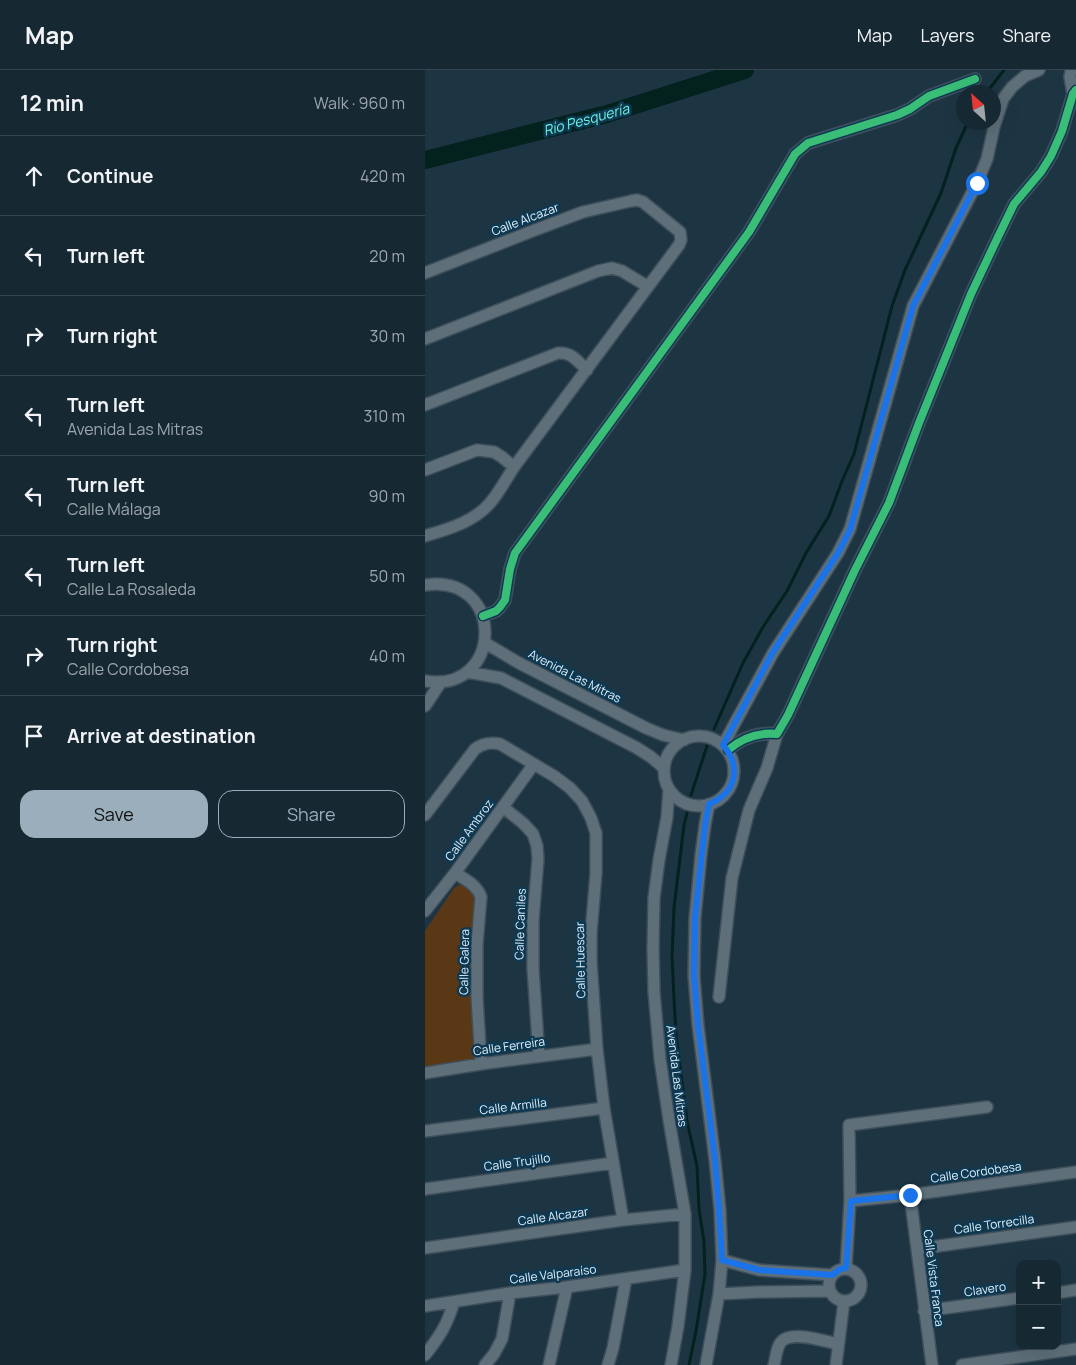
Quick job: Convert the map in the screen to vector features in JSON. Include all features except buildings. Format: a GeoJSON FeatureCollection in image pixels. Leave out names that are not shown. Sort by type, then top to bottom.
{"type":"FeatureCollection","features":[{"type":"Feature","properties":{"kind":"street"},"geometry":{"type":"LineString","coordinates":[[726,748],[773,652],[838,553],[850,530],[913,306],[977,183],[987,159],[1003,99],[1012,87],[1025,76],[1039,70]]}},
{"type":"Feature","properties":{"kind":"street"},"geometry":{"type":"LineString","coordinates":[[719,997],[733,878],[749,810],[767,768],[777,734],[788,715],[855,570],[889,503],[971,294],[997,238],[1014,204],[1041,172],[1051,156],[1062,131],[1074,92],[1070,78],[1071,70]]}},
{"type":"Feature","properties":{"kind":"street"},"geometry":{"type":"LineString","coordinates":[[483,616],[496,612],[505,600],[515,552],[749,232],[795,154],[808,143],[897,115],[929,96],[975,79]]}},
{"type":"Feature","properties":{"kind":"street","name":"Calle Alcazar"},"geometry":{"type":"LineString","coordinates":[[425,274],[583,212],[637,200],[643,202],[680,232],[681,236],[679,245],[647,286]]}},
{"type":"Feature","properties":{"kind":"street"},"geometry":{"type":"LineString","coordinates":[[425,339],[598,271],[612,268],[622,271],[647,286],[587,370],[513,467],[491,503],[469,520],[425,536]]}},
{"type":"Feature","properties":{"kind":"street"},"geometry":{"type":"LineString","coordinates":[[425,405],[558,353],[565,352],[571,354],[587,370]]}},
{"type":"Feature","properties":{"kind":"street"},"geometry":{"type":"LineString","coordinates":[[425,470],[477,450],[494,452],[513,467]]}},
{"type":"Feature","properties":{"kind":"street"},"geometry":{"type":"LineString","coordinates":[[425,585],[443,584],[460,590],[474,601],[483,616],[486,634],[478,659],[467,672],[455,679],[441,682],[425,681]]}},
{"type":"Feature","properties":{"kind":"street","name":"Avenida Las Mitras"},"geometry":{"type":"LineString","coordinates":[[485,642],[519,663],[646,728],[663,735],[684,740]]}},
{"type":"Feature","properties":{"kind":"street"},"geometry":{"type":"LineString","coordinates":[[467,672],[501,678],[637,748],[664,768]]}},
{"type":"Feature","properties":{"kind":"street"},"geometry":{"type":"LineString","coordinates":[[425,706],[441,682]]}},
{"type":"Feature","properties":{"kind":"street"},"geometry":{"type":"LineString","coordinates":[[726,748],[765,732],[777,734]]}},
{"type":"Feature","properties":{"kind":"street"},"geometry":{"type":"LineString","coordinates":[[705,736],[718,741],[726,748],[731,756],[734,770],[732,784],[723,796],[709,804],[694,805],[680,800],[669,789],[664,768],[672,748],[690,737],[705,736]]}},
{"type":"Feature","properties":{"kind":"street","name":"Calle Huescar"},"geometry":{"type":"LineString","coordinates":[[425,815],[475,749],[490,742],[500,744],[554,776],[570,788],[582,801],[591,818],[597,833],[597,873],[591,933],[597,1049],[604,1108],[623,1220]]}},
{"type":"Feature","properties":{"kind":"street","name":"Calle Ambroz"},"geometry":{"type":"LineString","coordinates":[[425,911],[534,764]]}},
{"type":"Feature","properties":{"kind":"street","name":"Avenida Las Mitras"},"geometry":{"type":"LineString","coordinates":[[669,789],[667,817],[654,898],[654,992],[660,1059],[685,1214],[685,1270],[679,1326],[671,1365]]}},
{"type":"Feature","properties":{"kind":"street"},"geometry":{"type":"LineString","coordinates":[[706,1365],[719,1294],[722,1260],[715,1160],[698,1025],[694,976],[696,909],[709,804]]}},
{"type":"Feature","properties":{"kind":"street","name":"Calle Caniles"},"geometry":{"type":"LineString","coordinates":[[503,807],[533,834],[537,846],[538,859],[533,920],[533,969],[539,1056]]}},
{"type":"Feature","properties":{"kind":"street","name":"Calle Galera"},"geometry":{"type":"LineString","coordinates":[[455,873],[474,885],[479,890],[481,897],[477,944],[477,997],[481,1064]]}},
{"type":"Feature","properties":{"kind":"street","name":"Calle Ferreira"},"geometry":{"type":"LineString","coordinates":[[425,1073],[597,1049]]}},
{"type":"Feature","properties":{"kind":"street"},"geometry":{"type":"LineString","coordinates":[[846,1268],[851,1201],[849,1125],[987,1107]]}},
{"type":"Feature","properties":{"kind":"street","name":"Calle Armilla"},"geometry":{"type":"LineString","coordinates":[[425,1131],[604,1108]]}},
{"type":"Feature","properties":{"kind":"street","name":"Calle Trujillo"},"geometry":{"type":"LineString","coordinates":[[425,1189],[613,1163]]}},
{"type":"Feature","properties":{"kind":"street","name":"Calle Cordobesa"},"geometry":{"type":"LineString","coordinates":[[851,1201],[910,1195],[1076,1172]]}},
{"type":"Feature","properties":{"kind":"street","name":"Calle Vista Franca"},"geometry":{"type":"LineString","coordinates":[[910,1195],[932,1365]]}},
{"type":"Feature","properties":{"kind":"street","name":"Calle Alcazar"},"geometry":{"type":"LineString","coordinates":[[425,1248],[623,1220],[685,1214]]}},
{"type":"Feature","properties":{"kind":"street","name":"Calle Torrecilla"},"geometry":{"type":"LineString","coordinates":[[917,1249],[1076,1227]]}},
{"type":"Feature","properties":{"kind":"street"},"geometry":{"type":"LineString","coordinates":[[722,1260],[759,1270],[832,1275]]}},
{"type":"Feature","properties":{"kind":"street"},"geometry":{"type":"LineString","coordinates":[[846,1268],[856,1272],[861,1281],[861,1286],[857,1296],[844,1301],[837,1299],[830,1291],[829,1280],[840,1269],[846,1268]]}},
{"type":"Feature","properties":{"kind":"street","name":"Calle Valparaíso"},"geometry":{"type":"LineString","coordinates":[[425,1306],[685,1270]]}},
{"type":"Feature","properties":{"kind":"street"},"geometry":{"type":"LineString","coordinates":[[758,1292],[759,1270]]}},
{"type":"Feature","properties":{"kind":"street"},"geometry":{"type":"LineString","coordinates":[[608,1365],[627,1279]]}},
{"type":"Feature","properties":{"kind":"street"},"geometry":{"type":"LineString","coordinates":[[549,1365],[567,1287]]}},
{"type":"Feature","properties":{"kind":"street"},"geometry":{"type":"LineString","coordinates":[[1061,1292],[1076,1290]]}},
{"type":"Feature","properties":{"kind":"street"},"geometry":{"type":"LineString","coordinates":[[719,1294],[830,1291]]}},
{"type":"Feature","properties":{"kind":"street"},"geometry":{"type":"LineString","coordinates":[[485,1365],[494,1354],[502,1339],[510,1293]]}},
{"type":"Feature","properties":{"kind":"street","name":"Clavero"},"geometry":{"type":"LineString","coordinates":[[924,1311],[1016,1299]]}},
{"type":"Feature","properties":{"kind":"street"},"geometry":{"type":"LineString","coordinates":[[836,1365],[844,1301]]}},
{"type":"Feature","properties":{"kind":"street"},"geometry":{"type":"LineString","coordinates":[[425,1355],[443,1332],[455,1302]]}},
{"type":"Feature","properties":{"kind":"street"},"geometry":{"type":"LineString","coordinates":[[774,1365],[777,1348],[788,1337],[801,1337],[838,1344]]}},
{"type":"Feature","properties":{"kind":"street"},"geometry":{"type":"LineString","coordinates":[[962,1365],[1076,1349]]}},
{"type":"Feature","properties":{"kind":"shaded area"},"geometry":{"type":"Polygon","coordinates":[[[461,884],[466,884],[475,893],[472,950],[476,1057],[471,1062],[425,1068],[425,931],[454,888],[461,884]]]}},
{"type":"Feature","properties":{"kind":"waterway","name":"Río Pesquería"},"geometry":{"type":"LineString","coordinates":[[425,160],[607,114],[745,70]]}},
{"type":"Feature","properties":{"kind":"waterway"},"geometry":{"type":"LineString","coordinates":[[992,85],[1004,70]]}},
{"type":"Feature","properties":{"kind":"waterway"},"geometry":{"type":"LineString","coordinates":[[714,729],[743,663],[763,627],[787,591],[806,553],[829,516],[854,454],[892,306],[905,270],[941,193],[956,148],[964,130]]}},
{"type":"Feature","properties":{"kind":"waterway"},"geometry":{"type":"LineString","coordinates":[[691,795],[707,746]]}},
{"type":"Feature","properties":{"kind":"waterway"},"geometry":{"type":"LineString","coordinates":[[687,813],[674,908],[672,957],[676,1035],[687,1121],[697,1166],[705,1274],[689,1365]]}},
{"type":"Feature","properties":{"kind":"cycle path"},"geometry":{"type":"LineString","coordinates":[[483,616],[496,611],[505,600],[510,569],[515,553],[749,232],[795,154],[808,143],[897,115],[929,96],[975,79]]}},
{"type":"Feature","properties":{"kind":"cycle path"},"geometry":{"type":"LineString","coordinates":[[728,750],[739,742],[751,737],[763,734],[777,734],[788,715],[855,570],[889,503],[971,294],[1014,204],[1041,172],[1051,156],[1076,90]]}},
{"type":"Feature","properties":{"kind":"route"},"geometry":{"type":"LineString","coordinates":[[910,1195],[851,1201],[846,1268],[840,1269],[832,1275],[759,1270],[722,1260],[715,1160],[698,1025],[694,976],[695,918],[701,855],[709,804],[717,801],[728,791],[734,777],[731,756],[723,745],[773,652],[838,553],[850,530],[913,306],[977,183]]}}]}
